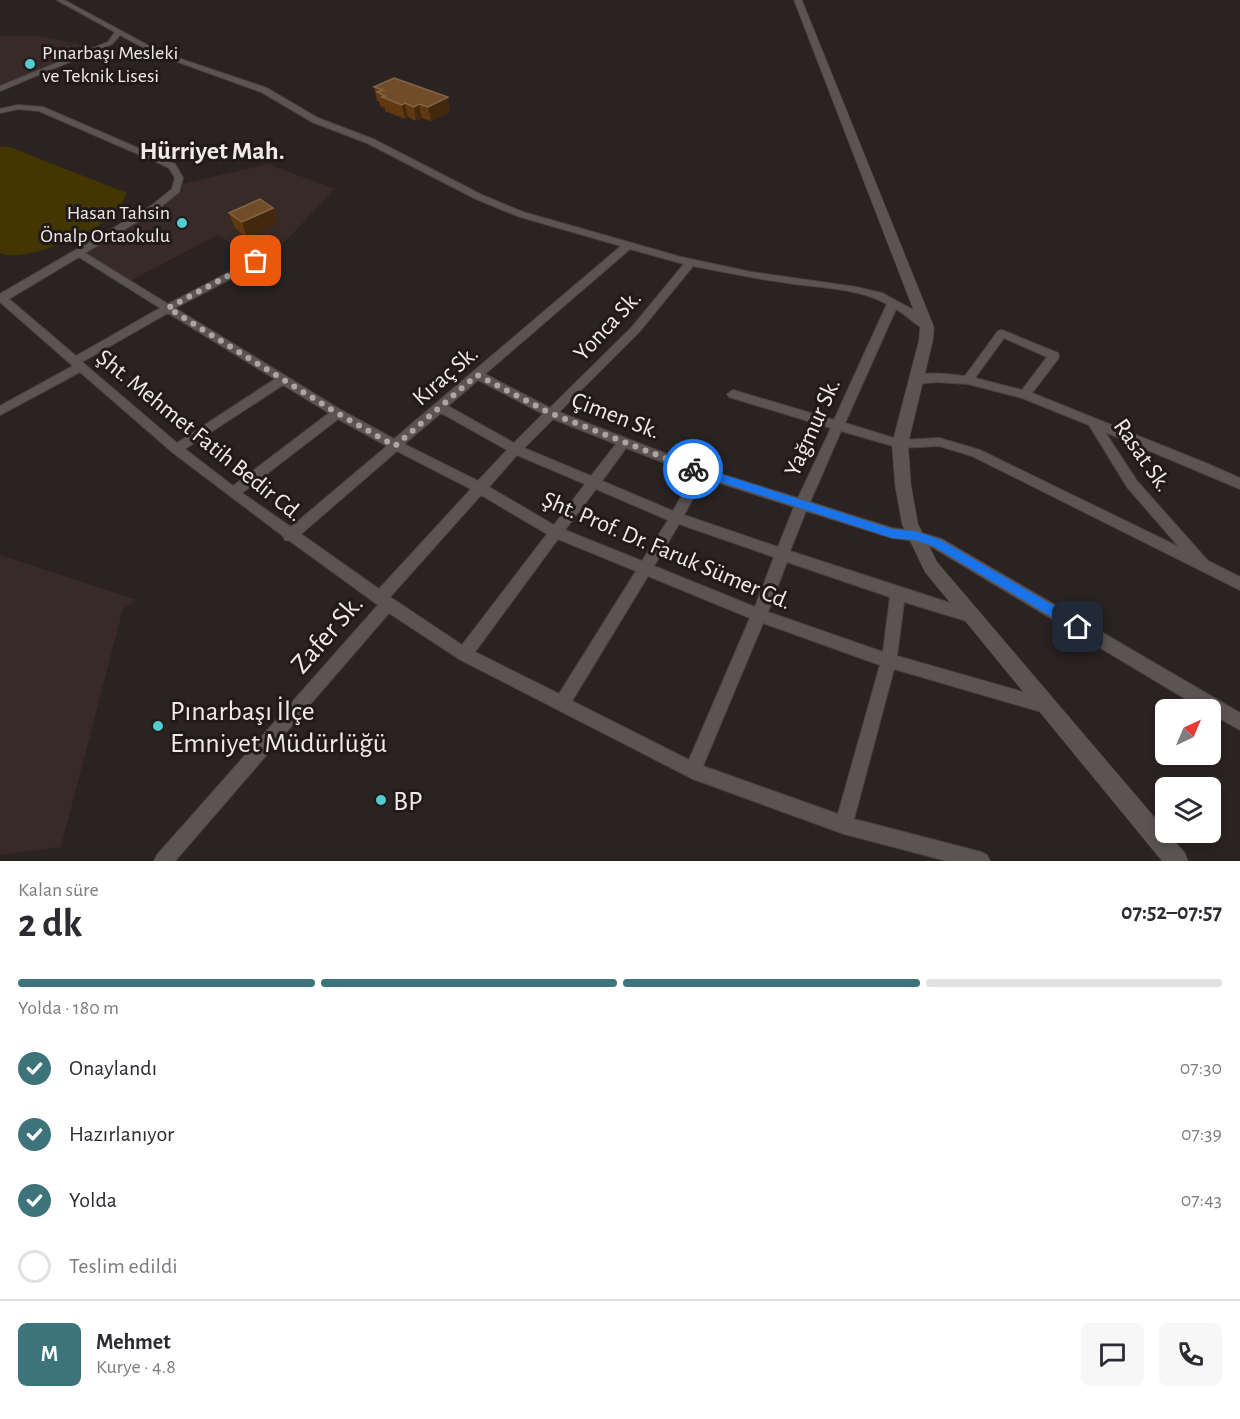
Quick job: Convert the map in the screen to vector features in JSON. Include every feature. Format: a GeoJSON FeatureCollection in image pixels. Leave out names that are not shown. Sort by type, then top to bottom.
{"type":"FeatureCollection","features":[{"type":"Feature","properties":{"kind":"street"},"geometry":{"type":"LineString","coordinates":[[60,0],[158,53],[264,90],[315,120],[370,141],[442,179],[510,210],[627,246],[691,262],[776,279],[878,295],[927,327]]}},
{"type":"Feature","properties":{"kind":"street"},"geometry":{"type":"LineString","coordinates":[[798,0],[927,327],[917,380],[900,444],[903,485],[910,524],[915,536],[931,567],[1177,861]]}},
{"type":"Feature","properties":{"kind":"street"},"geometry":{"type":"LineString","coordinates":[[0,89],[110,43],[119,32]]}},
{"type":"Feature","properties":{"kind":"street"},"geometry":{"type":"LineString","coordinates":[[0,111],[18,107],[40,109],[164,162],[177,172],[178,185],[166,199],[3,300]]}},
{"type":"Feature","properties":{"kind":"street","name":"Kıraç Sk."},"geometry":{"type":"LineString","coordinates":[[290,536],[627,246]]}},
{"type":"Feature","properties":{"kind":"street"},"geometry":{"type":"LineString","coordinates":[[0,411],[168,308],[275,252]]}},
{"type":"Feature","properties":{"kind":"street","name":"Şht. Prof. Dr. Faruk Sümer Cd."},"geometry":{"type":"LineString","coordinates":[[79,253],[337,413],[395,446],[479,488],[555,532],[643,570],[759,615],[889,661],[1045,705]]}},
{"type":"Feature","properties":{"kind":"street","name":"Yonca Sk."},"geometry":{"type":"LineString","coordinates":[[550,413],[636,329],[691,262]]}},
{"type":"Feature","properties":{"kind":"street","name":"Şht. Mehmet Fatih Bedir Cd."},"geometry":{"type":"LineString","coordinates":[[3,300],[233,493],[290,536],[465,654],[693,771],[844,825],[981,861]]}},
{"type":"Feature","properties":{"kind":"street","name":"Yağmur Sk."},"geometry":{"type":"LineString","coordinates":[[693,771],[759,615],[802,504],[893,303]]}},
{"type":"Feature","properties":{"kind":"street"},"geometry":{"type":"LineString","coordinates":[[968,380],[1002,333],[1054,356],[1025,395]]}},
{"type":"Feature","properties":{"kind":"street","name":"Çimen Sk."},"geometry":{"type":"LineString","coordinates":[[477,375],[550,413],[701,472],[892,533],[915,536],[937,543],[1240,722]]}},
{"type":"Feature","properties":{"kind":"street","name":"Rasat Sk."},"geometry":{"type":"LineString","coordinates":[[917,380],[936,378],[968,380],[1025,395],[1093,422],[1132,484],[1203,565],[1240,584]]}},
{"type":"Feature","properties":{"kind":"street"},"geometry":{"type":"LineString","coordinates":[[177,448],[282,380]]}},
{"type":"Feature","properties":{"kind":"street"},"geometry":{"type":"LineString","coordinates":[[733,394],[900,444],[939,442],[976,453],[1203,565]]}},
{"type":"Feature","properties":{"kind":"street"},"geometry":{"type":"LineString","coordinates":[[440,406],[515,449],[675,518],[898,594],[973,617]]}},
{"type":"Feature","properties":{"kind":"street"},"geometry":{"type":"LineString","coordinates":[[233,493],[337,413]]}},
{"type":"Feature","properties":{"kind":"street","name":"Zafer Sk."},"geometry":{"type":"LineString","coordinates":[[163,861],[479,488],[550,413]]}},
{"type":"Feature","properties":{"kind":"street"},"geometry":{"type":"LineString","coordinates":[[1093,422],[1240,484]]}},
{"type":"Feature","properties":{"kind":"street"},"geometry":{"type":"LineString","coordinates":[[465,654],[624,442]]}},
{"type":"Feature","properties":{"kind":"street"},"geometry":{"type":"LineString","coordinates":[[562,704],[701,472]]}},
{"type":"Feature","properties":{"kind":"street"},"geometry":{"type":"LineString","coordinates":[[844,825],[889,661],[898,594]]}},
{"type":"Feature","properties":{"kind":"shaded area","name":"Pınarbaşı Mesleki ve Teknik Lisesi"},"geometry":{"type":"Polygon","coordinates":[[[0,36],[37,36],[99,48],[0,89],[0,36]]]}},
{"type":"Feature","properties":{"kind":"shaded area"},"geometry":{"type":"Polygon","coordinates":[[[7,146],[127,193],[119,207],[108,219],[87,232],[39,251],[10,255],[0,253],[0,147],[7,146]]]}},
{"type":"Feature","properties":{"kind":"shaded area"},"geometry":{"type":"Polygon","coordinates":[[[268,164],[335,189],[275,252],[256,262],[218,235],[128,282],[79,253],[154,208],[178,185],[268,164]]]}},
{"type":"Feature","properties":{"kind":"shaded area"},"geometry":{"type":"Polygon","coordinates":[[[0,555],[137,600],[123,609],[61,847],[0,855],[0,555]]]}},
{"type":"Feature","properties":{"kind":"building"},"geometry":{"type":"Polygon","coordinates":[[[394,78],[448,97],[428,107],[419,104],[414,107],[405,103],[402,105],[382,97],[385,96],[377,92],[383,90],[374,87],[394,78]]]}},
{"type":"Feature","properties":{"kind":"building"},"geometry":{"type":"Polygon","coordinates":[[[260,199],[273,208],[242,222],[229,213],[260,199]]]}},
{"type":"Feature","properties":{"kind":"way so far"},"geometry":{"type":"LineString","coordinates":[[256,261],[168,308],[337,413],[395,446],[477,375],[550,413],[693,469]]}},
{"type":"Feature","properties":{"kind":"place","name":"Pınarbaşı Mesleki ve Teknik Lisesi"},"geometry":{"type":"Point","coordinates":[30,64]}},
{"type":"Feature","properties":{"kind":"place","name":"Hasan Tahsin Önalp Ortaokulu"},"geometry":{"type":"Point","coordinates":[182,223]}},
{"type":"Feature","properties":{"kind":"place","name":"Pınarbaşı İlçe Emniyet Müdürlüğü"},"geometry":{"type":"Point","coordinates":[158,726]}},
{"type":"Feature","properties":{"kind":"place","name":"BP"},"geometry":{"type":"Point","coordinates":[381,800]}},
{"type":"Feature","properties":{"kind":"district","name":"Hürriyet Mah."},"geometry":{"type":"Point","coordinates":[212,150]}},
{"type":"Feature","properties":{"kind":"route"},"geometry":{"type":"LineString","coordinates":[[693,469],[892,533],[915,536],[937,543],[1078,627]]}}]}
